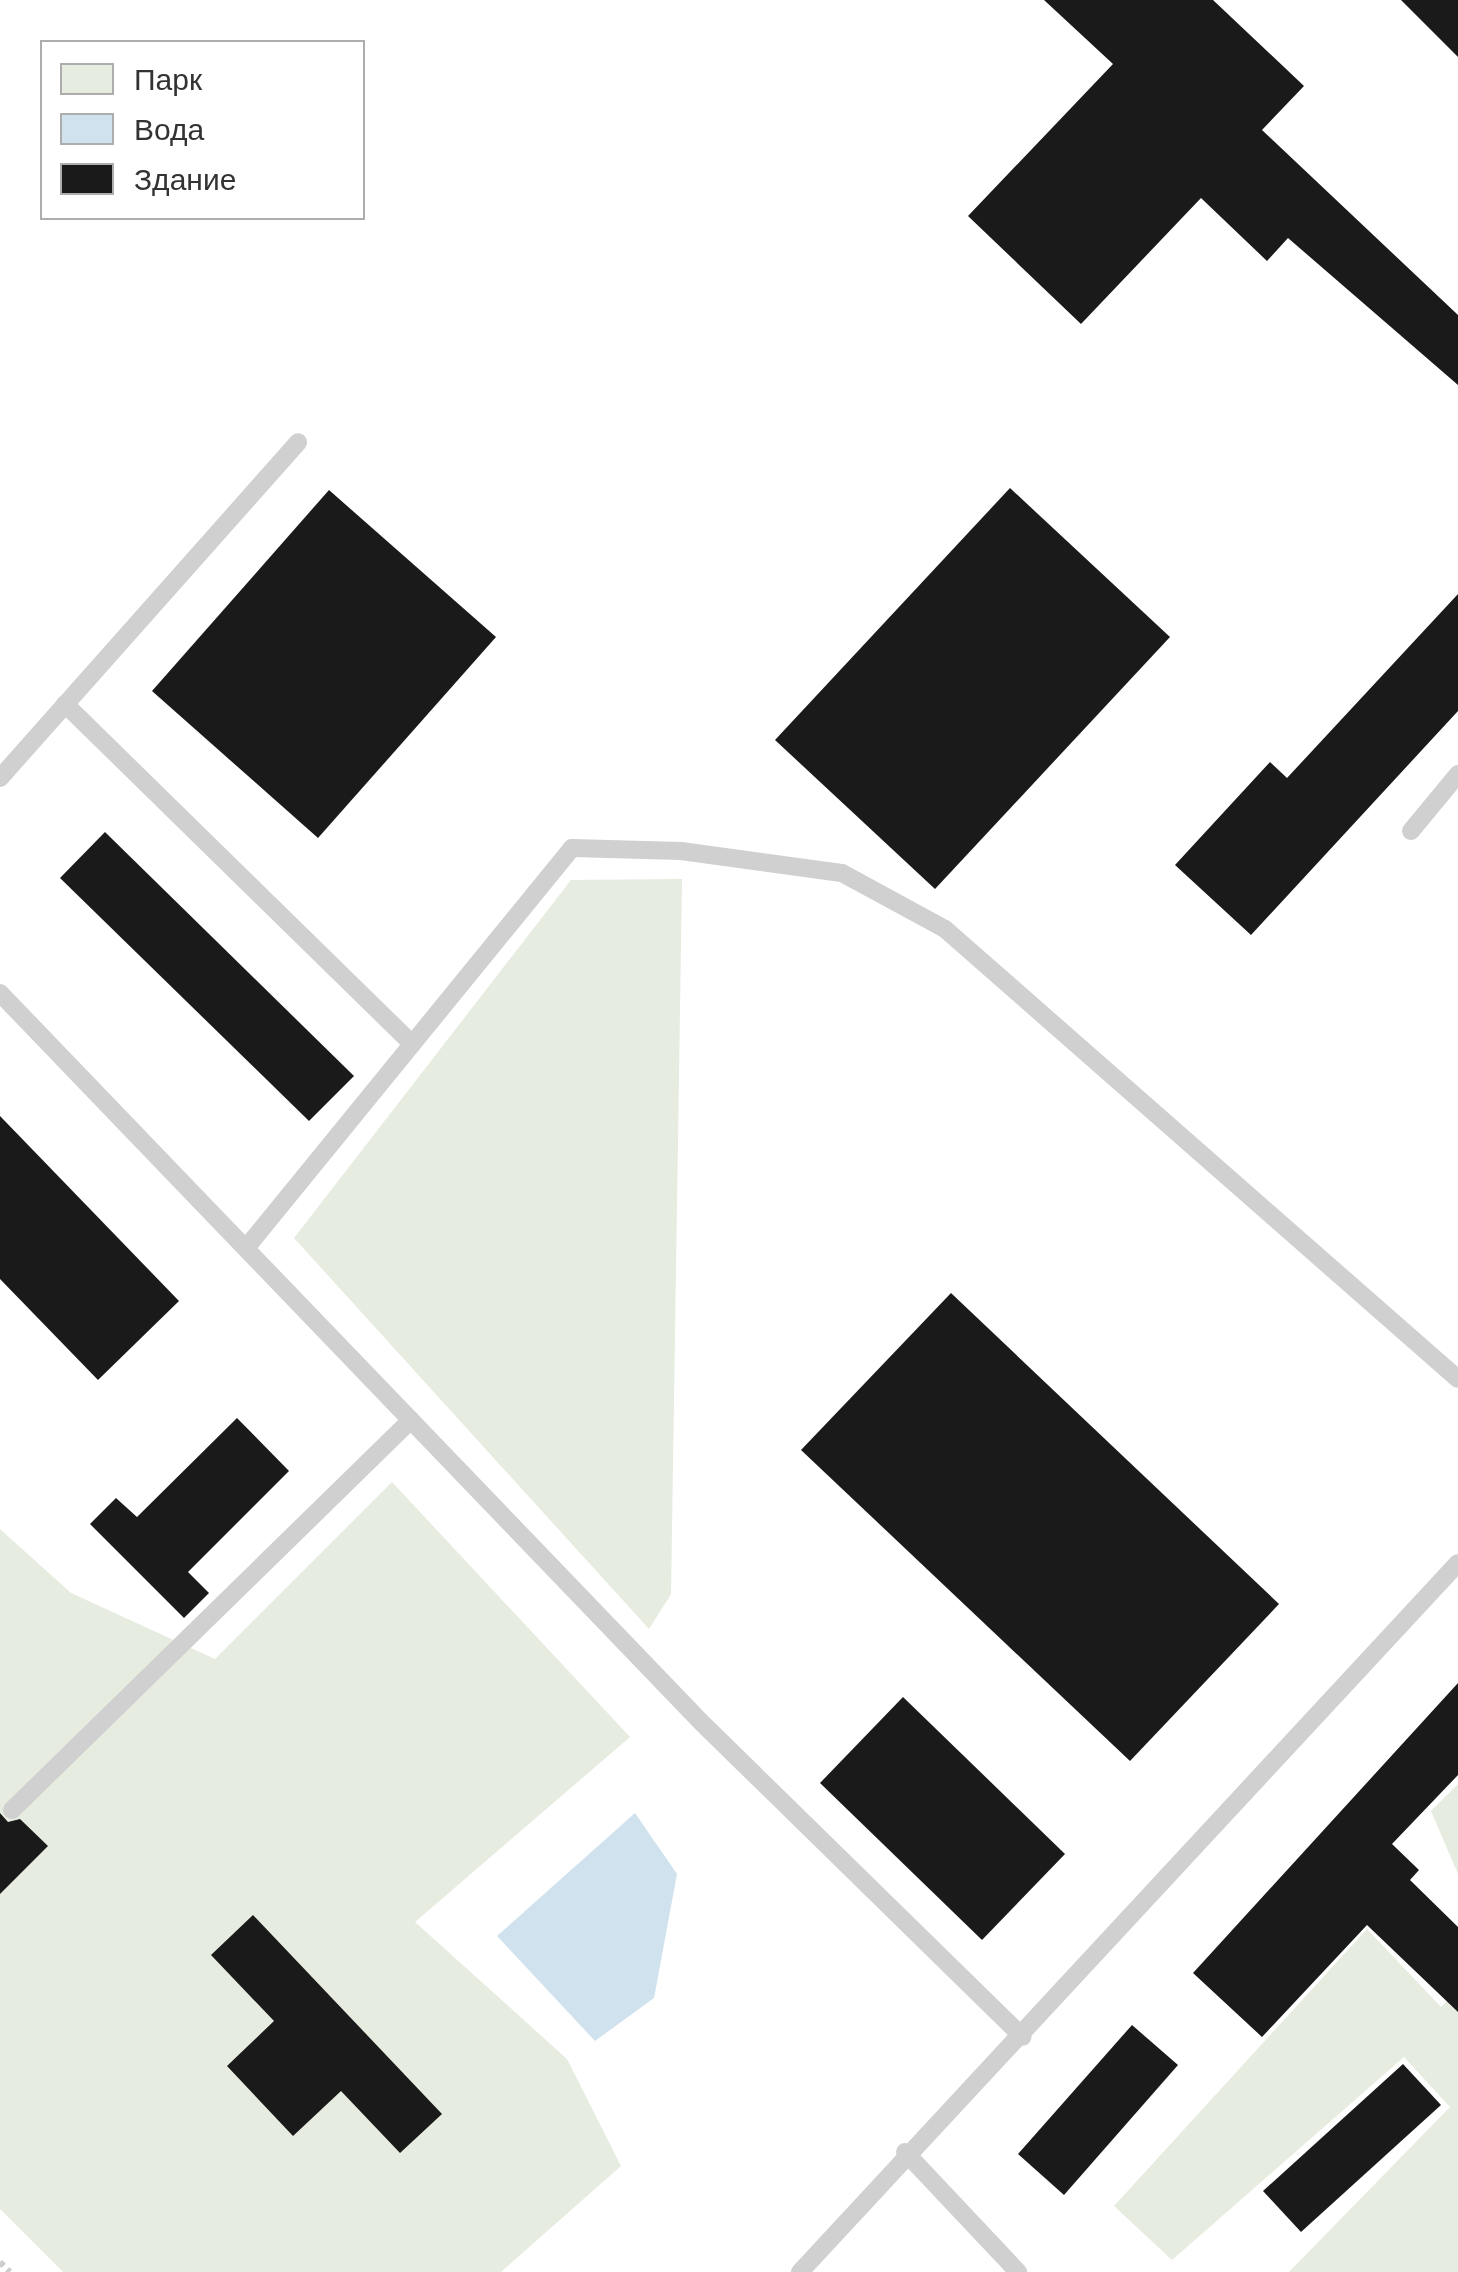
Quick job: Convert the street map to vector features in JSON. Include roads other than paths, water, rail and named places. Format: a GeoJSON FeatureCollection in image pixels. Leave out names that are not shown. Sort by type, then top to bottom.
{"type":"FeatureCollection","features":[{"type":"Feature","properties":{"kind":"lane"},"geometry":{"type":"LineString","coordinates":[[0,778],[298,442]]}},
{"type":"Feature","properties":{"kind":"lane"},"geometry":{"type":"LineString","coordinates":[[65,704],[412,1044]]}},
{"type":"Feature","properties":{"kind":"lane"},"geometry":{"type":"LineString","coordinates":[[1410,831],[1458,774]]}},
{"type":"Feature","properties":{"kind":"lane"},"geometry":{"type":"LineString","coordinates":[[246,1248],[572,848],[681,850],[842,873],[944,929],[1458,1379]]}},
{"type":"Feature","properties":{"kind":"lane"},"geometry":{"type":"LineString","coordinates":[[0,994],[701,1722],[1023,2036]]}},
{"type":"Feature","properties":{"kind":"lane"},"geometry":{"type":"LineString","coordinates":[[12,1810],[411,1420]]}},
{"type":"Feature","properties":{"kind":"lane"},"geometry":{"type":"LineString","coordinates":[[800,2272],[905,2152],[1023,2036],[1458,1563]]}},
{"type":"Feature","properties":{"kind":"lane"},"geometry":{"type":"LineString","coordinates":[[905,2152],[1018,2272]]}},
{"type":"Feature","properties":{"kind":"water"},"geometry":{"type":"Polygon","coordinates":[[[635,1813],[677,1874],[654,1998],[595,2041],[497,1936],[635,1813]]]}}]}
